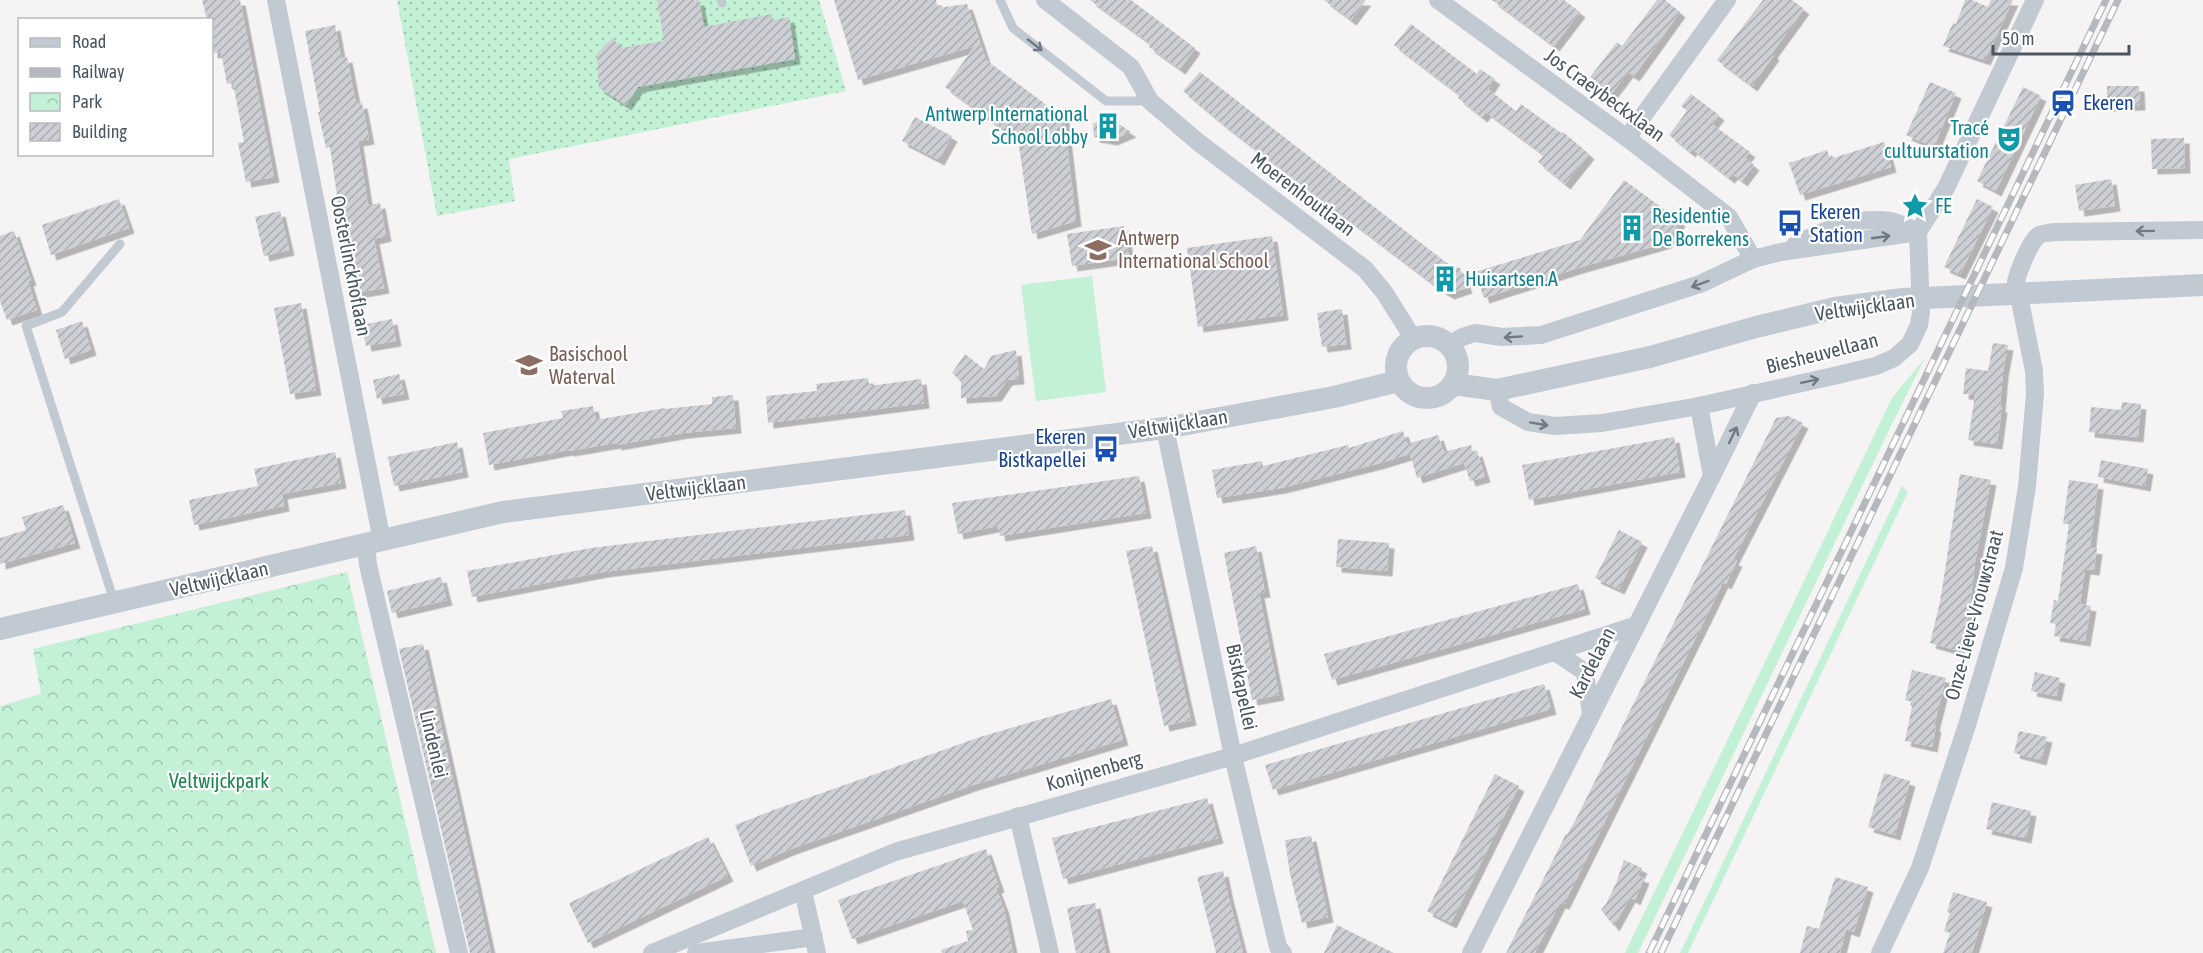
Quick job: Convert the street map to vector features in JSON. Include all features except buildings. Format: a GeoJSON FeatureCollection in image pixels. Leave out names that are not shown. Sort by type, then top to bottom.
{"type":"FeatureCollection","features":[{"type":"Feature","properties":{"kind":"street","name":"Oosterlinckhoflaan"},"geometry":{"type":"LineString","coordinates":[[276,0],[374,543]]}},
{"type":"Feature","properties":{"kind":"street","name":"Moerenhoutlaan"},"geometry":{"type":"LineString","coordinates":[[1045,0],[1131,67],[1150,101],[1198,142],[1365,269],[1384,292],[1413,338]]}},
{"type":"Feature","properties":{"kind":"street"},"geometry":{"type":"LineString","coordinates":[[1627,138],[1727,0]]}},
{"type":"Feature","properties":{"kind":"street"},"geometry":{"type":"LineString","coordinates":[[1413,338],[1398,353],[1395,368],[1398,381],[1410,393],[1427,398],[1441,394],[1454,364],[1462,337],[1475,333],[1502,337],[1541,334],[1700,284],[1753,259],[1781,252],[1824,230],[1848,223],[1891,221],[1918,232],[1946,188],[2035,0]]}},
{"type":"Feature","properties":{"kind":"street","name":"Jos Craeybeckxlaan"},"geometry":{"type":"LineString","coordinates":[[1450,4],[1729,217],[1753,259]]}},
{"type":"Feature","properties":{"kind":"street","name":"Onze-Lieve-Vrouwstraat"},"geometry":{"type":"LineString","coordinates":[[1880,953],[1920,868],[1967,725],[2014,568],[2027,486],[2034,394],[2034,371],[2016,281],[2018,271],[2039,235],[2054,232],[2203,230]]}},
{"type":"Feature","properties":{"kind":"street","name":"Biesheuvellaan"},"geometry":{"type":"LineString","coordinates":[[1497,390],[1501,407],[1528,422],[1555,426],[1602,423],[1699,406],[1876,366],[1894,358],[1910,344],[1919,325],[1921,313],[1918,232]]}},
{"type":"Feature","properties":{"kind":"street","name":"Veltwijcklaan"},"geometry":{"type":"LineString","coordinates":[[1413,338],[1429,335],[1440,338],[1454,364],[1497,390],[1650,357],[1756,327],[1835,308],[1878,302],[2203,285]]}},
{"type":"Feature","properties":{"kind":"street","name":"Veltwijcklaan"},"geometry":{"type":"LineString","coordinates":[[1454,364],[1498,377],[1535,381]]}},
{"type":"Feature","properties":{"kind":"street","name":"Veltwijcklaan"},"geometry":{"type":"LineString","coordinates":[[0,629],[503,512],[1166,428],[1334,397],[1398,381]]}},
{"type":"Feature","properties":{"kind":"street","name":"Kardelaan"},"geometry":{"type":"LineString","coordinates":[[1471,953],[1753,393]]}},
{"type":"Feature","properties":{"kind":"street"},"geometry":{"type":"LineString","coordinates":[[1699,406],[1713,476]]}},
{"type":"Feature","properties":{"kind":"street","name":"Bistkapellei"},"geometry":{"type":"LineString","coordinates":[[1166,428],[1233,756],[1278,947],[1283,953]]}},
{"type":"Feature","properties":{"kind":"street","name":"Lindenlei"},"geometry":{"type":"LineString","coordinates":[[374,543],[368,564],[459,953]]}},
{"type":"Feature","properties":{"kind":"street","name":"Konijnenberg"},"geometry":{"type":"LineString","coordinates":[[652,953],[895,852],[1233,756],[1637,625]]}},
{"type":"Feature","properties":{"kind":"street"},"geometry":{"type":"LineString","coordinates":[[1555,652],[1585,672],[1591,714]]}},
{"type":"Feature","properties":{"kind":"street"},"geometry":{"type":"LineString","coordinates":[[1018,816],[1050,953]]}},
{"type":"Feature","properties":{"kind":"street"},"geometry":{"type":"LineString","coordinates":[[696,953],[815,945],[804,891]]}},
{"type":"Feature","properties":{"kind":"lane"},"geometry":{"type":"LineString","coordinates":[[1000,0],[1013,28],[1106,101],[1150,101]]}},
{"type":"Feature","properties":{"kind":"lane"},"geometry":{"type":"LineString","coordinates":[[114,603],[26,326],[62,312],[120,244]]}},
{"type":"Feature","properties":{"kind":"green space"},"geometry":{"type":"Polygon","coordinates":[[[397,0],[819,0],[846,91],[509,159],[515,201],[437,216],[397,0]]]}},
{"type":"Feature","properties":{"kind":"green space"},"geometry":{"type":"Polygon","coordinates":[[[1092,276],[1106,392],[1036,401],[1021,285],[1092,276]]]}},
{"type":"Feature","properties":{"kind":"green space"},"geometry":{"type":"Polygon","coordinates":[[[1925,358],[1638,953],[1625,953],[1892,398],[1925,358]]]}},
{"type":"Feature","properties":{"kind":"green space"},"geometry":{"type":"Polygon","coordinates":[[[1902,486],[1908,492],[1688,953],[1680,953],[1902,486]]]}},
{"type":"Feature","properties":{"kind":"green space","name":"Veltwijckpark"},"geometry":{"type":"Polygon","coordinates":[[[347,572],[436,953],[0,953],[0,706],[41,694],[33,649],[347,572]]]}},
{"type":"Feature","properties":{"kind":"railway"},"geometry":{"type":"LineString","coordinates":[[1649,953],[2106,0]]}},
{"type":"Feature","properties":{"kind":"railway"},"geometry":{"type":"LineString","coordinates":[[1661,953],[2118,0]]}},
{"type":"Feature","properties":{"kind":"place","name":"Ekeren"},"geometry":{"type":"Point","coordinates":[2063,103]}},
{"type":"Feature","properties":{"kind":"place","name":"Antwerp International School Lobby"},"geometry":{"type":"Point","coordinates":[1108,126]}},
{"type":"Feature","properties":{"kind":"place","name":"Tracé cultuurstation"},"geometry":{"type":"Point","coordinates":[2009,139]}},
{"type":"Feature","properties":{"kind":"place","name":"FE"},"geometry":{"type":"Point","coordinates":[1915,206]}},
{"type":"Feature","properties":{"kind":"place","name":"Ekeren Station"},"geometry":{"type":"Point","coordinates":[1790,223]}},
{"type":"Feature","properties":{"kind":"place","name":"Residentie De Borrekens"},"geometry":{"type":"Point","coordinates":[1632,228]}},
{"type":"Feature","properties":{"kind":"place","name":"Antwerp International School"},"geometry":{"type":"Point","coordinates":[1098,250]}},
{"type":"Feature","properties":{"kind":"place","name":"Huisartsen.A"},"geometry":{"type":"Point","coordinates":[1445,279]}},
{"type":"Feature","properties":{"kind":"place","name":"Basischool Waterval"},"geometry":{"type":"Point","coordinates":[529,365]}},
{"type":"Feature","properties":{"kind":"place","name":"Ekeren Bistkapellei"},"geometry":{"type":"Point","coordinates":[1106,449]}}]}
